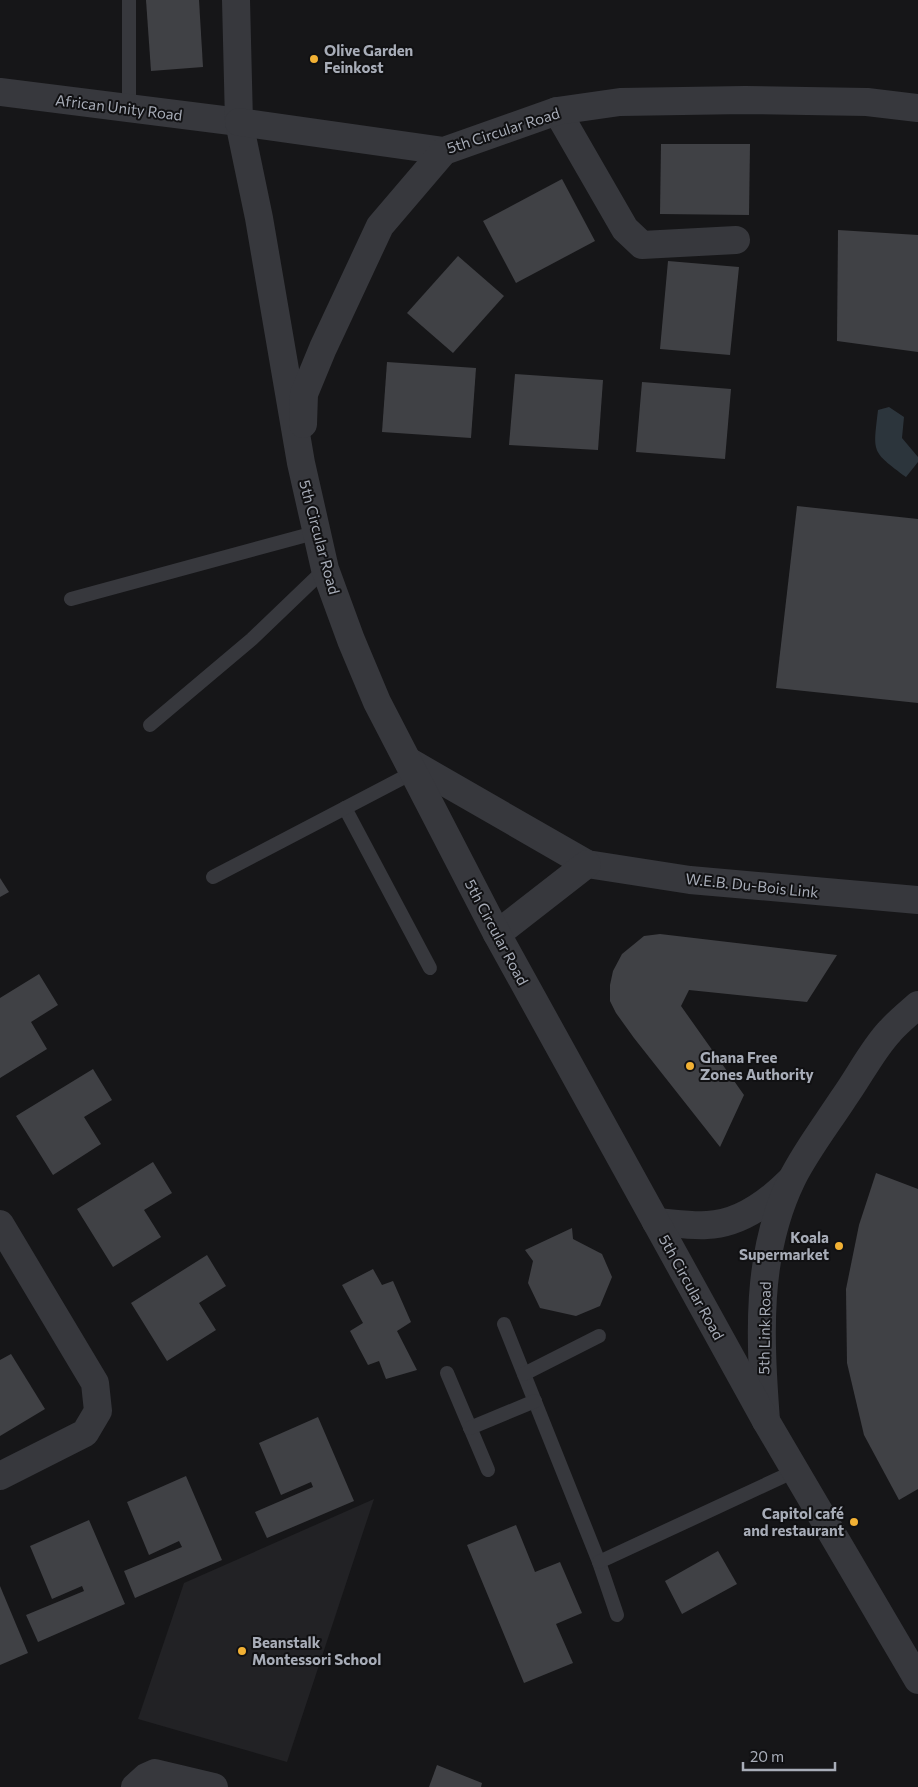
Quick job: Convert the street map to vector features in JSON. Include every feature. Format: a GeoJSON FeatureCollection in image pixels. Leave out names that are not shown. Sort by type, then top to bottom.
{"type":"FeatureCollection","features":[{"type":"Feature","properties":{"kind":"street","name":"5th Circular Road"},"geometry":{"type":"LineString","coordinates":[[236,0],[239,122],[259,218],[301,463],[325,569],[351,640],[377,702],[497,934],[766,1421],[918,1680]]}},
{"type":"Feature","properties":{"kind":"street","name":"African Unity Road"},"geometry":{"type":"LineString","coordinates":[[0,92],[239,122]]}},
{"type":"Feature","properties":{"kind":"street","name":"5th Circular Road"},"geometry":{"type":"LineString","coordinates":[[239,122],[444,151],[557,111],[620,102],[745,100],[867,102],[918,108]]}},
{"type":"Feature","properties":{"kind":"street"},"geometry":{"type":"LineString","coordinates":[[557,111],[625,229],[642,244],[736,240]]}},
{"type":"Feature","properties":{"kind":"street"},"geometry":{"type":"LineString","coordinates":[[301,463],[304,394],[323,348],[380,226],[444,151]]}},
{"type":"Feature","properties":{"kind":"street","name":"W.E.B. Du-Bois Link"},"geometry":{"type":"LineString","coordinates":[[411,767],[587,864],[690,880],[918,900]]}},
{"type":"Feature","properties":{"kind":"street"},"geometry":{"type":"LineString","coordinates":[[497,934],[587,864]]}},
{"type":"Feature","properties":{"kind":"street","name":"5th Link Road"},"geometry":{"type":"LineString","coordinates":[[656,1222],[706,1225],[723,1223],[741,1217],[773,1198],[792,1179],[890,1032],[918,1005]]}},
{"type":"Feature","properties":{"kind":"street","name":"5th Link Road"},"geometry":{"type":"LineString","coordinates":[[766,1421],[761,1359],[763,1284],[776,1225],[792,1179]]}},
{"type":"Feature","properties":{"kind":"street"},"geometry":{"type":"LineString","coordinates":[[0,1224],[95,1383],[98,1411],[85,1433],[0,1476]]}},
{"type":"Feature","properties":{"kind":"street"},"geometry":{"type":"LineString","coordinates":[[135,1787],[146,1777],[156,1773],[214,1787]]}},
{"type":"Feature","properties":{"kind":"lane"},"geometry":{"type":"LineString","coordinates":[[129,0],[129,109]]}},
{"type":"Feature","properties":{"kind":"lane"},"geometry":{"type":"LineString","coordinates":[[71,599],[318,532]]}},
{"type":"Feature","properties":{"kind":"lane"},"geometry":{"type":"LineString","coordinates":[[150,725],[252,639],[325,569]]}},
{"type":"Feature","properties":{"kind":"lane"},"geometry":{"type":"LineString","coordinates":[[213,877],[345,808],[411,767]]}},
{"type":"Feature","properties":{"kind":"lane"},"geometry":{"type":"LineString","coordinates":[[345,808],[430,968]]}},
{"type":"Feature","properties":{"kind":"lane"},"geometry":{"type":"LineString","coordinates":[[504,1324],[599,1562],[617,1616]]}},
{"type":"Feature","properties":{"kind":"lane"},"geometry":{"type":"LineString","coordinates":[[524,1374],[599,1336]]}},
{"type":"Feature","properties":{"kind":"lane"},"geometry":{"type":"LineString","coordinates":[[447,1373],[488,1470]]}},
{"type":"Feature","properties":{"kind":"lane"},"geometry":{"type":"LineString","coordinates":[[470,1428],[535,1401]]}},
{"type":"Feature","properties":{"kind":"lane"},"geometry":{"type":"LineString","coordinates":[[599,1562],[795,1471]]}},
{"type":"Feature","properties":{"kind":"shaded area"},"geometry":{"type":"Polygon","coordinates":[[[889,407],[904,417],[902,438],[918,457],[918,462],[906,477],[880,456],[875,443],[878,410],[889,407]]]}},
{"type":"Feature","properties":{"kind":"shaded area","name":"Beanstalk Montessori School"},"geometry":{"type":"Polygon","coordinates":[[[374,1499],[287,1762],[138,1719],[184,1583],[374,1499]]]}},
{"type":"Feature","properties":{"kind":"building"},"geometry":{"type":"Polygon","coordinates":[[[146,0],[199,0],[203,67],[151,71],[146,0]]]}},
{"type":"Feature","properties":{"kind":"building"},"geometry":{"type":"Polygon","coordinates":[[[661,144],[750,144],[749,215],[660,214],[661,144]]]}},
{"type":"Feature","properties":{"kind":"building"},"geometry":{"type":"Polygon","coordinates":[[[562,179],[595,241],[516,283],[483,221],[562,179]]]}},
{"type":"Feature","properties":{"kind":"building"},"geometry":{"type":"Polygon","coordinates":[[[838,230],[918,235],[918,352],[837,341],[838,230]]]}},
{"type":"Feature","properties":{"kind":"building"},"geometry":{"type":"Polygon","coordinates":[[[458,256],[504,296],[453,353],[407,313],[458,256]]]}},
{"type":"Feature","properties":{"kind":"building"},"geometry":{"type":"Polygon","coordinates":[[[668,261],[739,267],[730,355],[660,349],[668,261]]]}},
{"type":"Feature","properties":{"kind":"building"},"geometry":{"type":"Polygon","coordinates":[[[387,362],[476,368],[471,438],[382,432],[387,362]]]}},
{"type":"Feature","properties":{"kind":"building"},"geometry":{"type":"Polygon","coordinates":[[[515,374],[603,380],[598,450],[509,445],[515,374]]]}},
{"type":"Feature","properties":{"kind":"building"},"geometry":{"type":"Polygon","coordinates":[[[642,382],[731,389],[725,459],[636,452],[642,382]]]}},
{"type":"Feature","properties":{"kind":"building"},"geometry":{"type":"Polygon","coordinates":[[[797,506],[918,519],[918,703],[776,688],[797,506]]]}},
{"type":"Feature","properties":{"kind":"building"},"geometry":{"type":"Polygon","coordinates":[[[0,878],[9,892],[0,897],[0,878]]]}},
{"type":"Feature","properties":{"kind":"building","name":"Ghana Free Zones Authority"},"geometry":{"type":"Polygon","coordinates":[[[660,934],[837,955],[807,1002],[689,990],[681,1006],[744,1095],[720,1147],[634,1038],[610,1001],[610,985],[613,971],[622,954],[644,936],[660,934]]]}},
{"type":"Feature","properties":{"kind":"building"},"geometry":{"type":"Polygon","coordinates":[[[39,974],[58,1005],[31,1022],[47,1049],[0,1078],[0,998],[39,974]]]}},
{"type":"Feature","properties":{"kind":"building"},"geometry":{"type":"Polygon","coordinates":[[[93,1069],[112,1100],[84,1117],[101,1144],[53,1175],[16,1116],[93,1069]]]}},
{"type":"Feature","properties":{"kind":"building"},"geometry":{"type":"Polygon","coordinates":[[[153,1162],[172,1193],[144,1210],[161,1237],[113,1267],[77,1209],[153,1162]]]}},
{"type":"Feature","properties":{"kind":"building"},"geometry":{"type":"Polygon","coordinates":[[[876,1173],[918,1189],[918,1489],[899,1500],[864,1435],[847,1363],[846,1289],[859,1225],[876,1173]]]}},
{"type":"Feature","properties":{"kind":"building"},"geometry":{"type":"Polygon","coordinates":[[[572,1228],[573,1239],[602,1254],[612,1277],[600,1306],[576,1316],[540,1308],[528,1283],[533,1261],[525,1250],[572,1228]]]}},
{"type":"Feature","properties":{"kind":"building"},"geometry":{"type":"Polygon","coordinates":[[[207,1255],[226,1286],[199,1303],[216,1330],[167,1361],[131,1303],[207,1255]]]}},
{"type":"Feature","properties":{"kind":"building"},"geometry":{"type":"Polygon","coordinates":[[[373,1269],[382,1285],[393,1281],[411,1322],[397,1331],[417,1370],[386,1379],[379,1361],[368,1365],[350,1331],[363,1323],[342,1285],[373,1269]]]}},
{"type":"Feature","properties":{"kind":"building"},"geometry":{"type":"Polygon","coordinates":[[[11,1354],[45,1409],[0,1436],[0,1360],[11,1354]]]}},
{"type":"Feature","properties":{"kind":"building"},"geometry":{"type":"Polygon","coordinates":[[[318,1417],[354,1501],[267,1538],[255,1512],[313,1487],[311,1482],[281,1495],[259,1443],[318,1417]]]}},
{"type":"Feature","properties":{"kind":"building"},"geometry":{"type":"Polygon","coordinates":[[[186,1476],[222,1560],[135,1598],[124,1571],[182,1547],[179,1541],[149,1555],[127,1502],[186,1476]]]}},
{"type":"Feature","properties":{"kind":"building"},"geometry":{"type":"Polygon","coordinates":[[[89,1520],[125,1604],[38,1642],[26,1615],[84,1591],[82,1586],[52,1599],[30,1546],[89,1520]]]}},
{"type":"Feature","properties":{"kind":"building"},"geometry":{"type":"Polygon","coordinates":[[[516,1525],[535,1572],[560,1562],[582,1613],[556,1624],[573,1663],[524,1683],[467,1545],[516,1525]]]}},
{"type":"Feature","properties":{"kind":"building"},"geometry":{"type":"Polygon","coordinates":[[[718,1551],[737,1584],[682,1614],[665,1581],[718,1551]]]}},
{"type":"Feature","properties":{"kind":"building"},"geometry":{"type":"Polygon","coordinates":[[[0,1586],[28,1653],[0,1665],[0,1586]]]}},
{"type":"Feature","properties":{"kind":"building"},"geometry":{"type":"Polygon","coordinates":[[[437,1765],[482,1783],[481,1787],[429,1787],[437,1765]]]}},
{"type":"Feature","properties":{"kind":"place","name":"Olive Garden Feinkost"},"geometry":{"type":"Point","coordinates":[314,59]}},
{"type":"Feature","properties":{"kind":"place","name":"Ghana Free Zones Authority"},"geometry":{"type":"Point","coordinates":[690,1066]}},
{"type":"Feature","properties":{"kind":"place","name":"Koala Supermarket"},"geometry":{"type":"Point","coordinates":[839,1246]}},
{"type":"Feature","properties":{"kind":"place","name":"Capitol café and restaurant"},"geometry":{"type":"Point","coordinates":[854,1522]}},
{"type":"Feature","properties":{"kind":"place","name":"Beanstalk Montessori School"},"geometry":{"type":"Point","coordinates":[242,1651]}}]}
